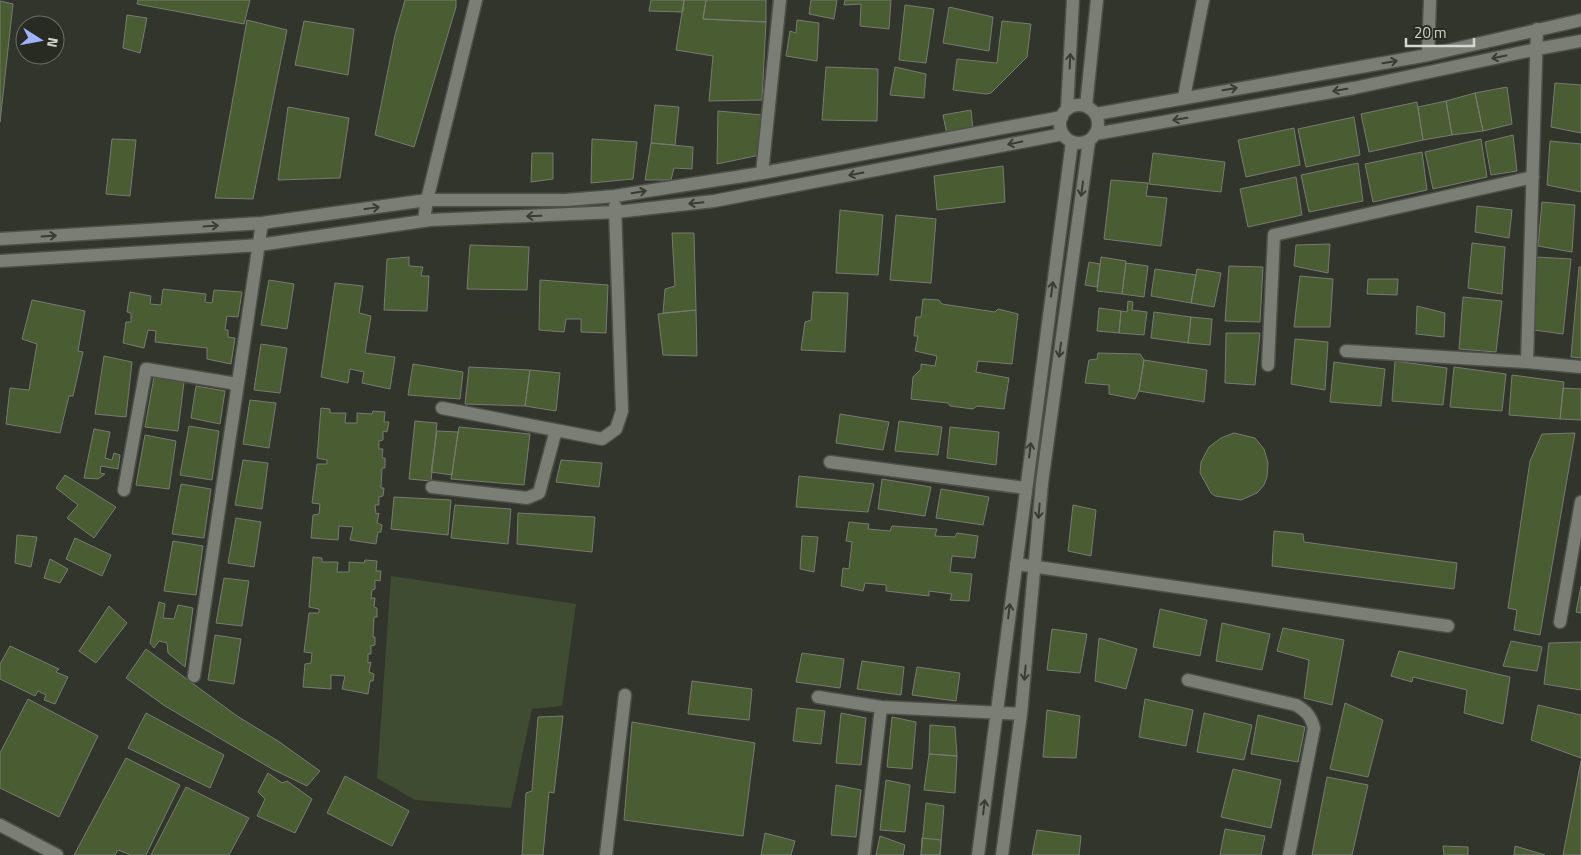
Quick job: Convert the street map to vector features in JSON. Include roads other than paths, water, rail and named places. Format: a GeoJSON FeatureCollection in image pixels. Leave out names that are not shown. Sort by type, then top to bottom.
{"type":"FeatureCollection","features":[{"type":"Feature","properties":{"kind":"street"},"geometry":{"type":"LineString","coordinates":[[424,220],[427,200],[476,0]]}},
{"type":"Feature","properties":{"kind":"street"},"geometry":{"type":"LineString","coordinates":[[762,173],[780,0]]}},
{"type":"Feature","properties":{"kind":"street"},"geometry":{"type":"LineString","coordinates":[[1073,0],[1064,113],[1061,128],[1067,138],[1078,143],[1092,138],[1354,88],[1581,41]]}},
{"type":"Feature","properties":{"kind":"street"},"geometry":{"type":"LineString","coordinates":[[1086,106],[1097,0]]}},
{"type":"Feature","properties":{"kind":"street"},"geometry":{"type":"LineString","coordinates":[[1184,97],[1204,0]]}},
{"type":"Feature","properties":{"kind":"street"},"geometry":{"type":"LineString","coordinates":[[1428,55],[1430,0]]}},
{"type":"Feature","properties":{"kind":"street"},"geometry":{"type":"LineString","coordinates":[[1096,114],[1428,55],[1581,20],[1581,14]]}},
{"type":"Feature","properties":{"kind":"street"},"geometry":{"type":"LineString","coordinates":[[1527,362],[1537,29]]}},
{"type":"Feature","properties":{"kind":"street"},"geometry":{"type":"LineString","coordinates":[[0,239],[262,223],[427,200],[566,200],[615,196],[762,173],[1064,113],[1072,106],[1086,106],[1096,114],[1098,126],[1092,138],[1042,483],[1021,714],[1002,855]]}},
{"type":"Feature","properties":{"kind":"street"},"geometry":{"type":"LineString","coordinates":[[0,261],[259,245],[424,220],[616,212],[726,200],[1067,138]]}},
{"type":"Feature","properties":{"kind":"street"},"geometry":{"type":"LineString","coordinates":[[978,855],[1016,564],[1067,138]]}},
{"type":"Feature","properties":{"kind":"street"},"geometry":{"type":"LineString","coordinates":[[1268,365],[1274,235],[1533,177]]}},
{"type":"Feature","properties":{"kind":"street"},"geometry":{"type":"LineString","coordinates":[[442,408],[602,440],[616,429],[622,411],[615,196]]}},
{"type":"Feature","properties":{"kind":"street"},"geometry":{"type":"LineString","coordinates":[[194,676],[262,223]]}},
{"type":"Feature","properties":{"kind":"street"},"geometry":{"type":"LineString","coordinates":[[1346,351],[1581,367]]}},
{"type":"Feature","properties":{"kind":"street"},"geometry":{"type":"LineString","coordinates":[[124,490],[146,369],[237,384]]}},
{"type":"Feature","properties":{"kind":"street"},"geometry":{"type":"LineString","coordinates":[[432,487],[527,498],[538,493],[556,430]]}},
{"type":"Feature","properties":{"kind":"street"},"geometry":{"type":"LineString","coordinates":[[830,462],[1025,488]]}},
{"type":"Feature","properties":{"kind":"street"},"geometry":{"type":"LineString","coordinates":[[1560,622],[1581,502]]}},
{"type":"Feature","properties":{"kind":"street"},"geometry":{"type":"LineString","coordinates":[[1016,564],[1448,626]]}},
{"type":"Feature","properties":{"kind":"street"},"geometry":{"type":"LineString","coordinates":[[1188,680],[1296,705],[1305,710],[1312,719],[1314,728],[1289,855]]}},
{"type":"Feature","properties":{"kind":"street"},"geometry":{"type":"LineString","coordinates":[[606,855],[625,695]]}},
{"type":"Feature","properties":{"kind":"street"},"geometry":{"type":"LineString","coordinates":[[818,697],[881,707],[1021,714]]}},
{"type":"Feature","properties":{"kind":"street"},"geometry":{"type":"LineString","coordinates":[[864,855],[881,707]]}},
{"type":"Feature","properties":{"kind":"street"},"geometry":{"type":"LineString","coordinates":[[0,825],[57,855]]}}]}
